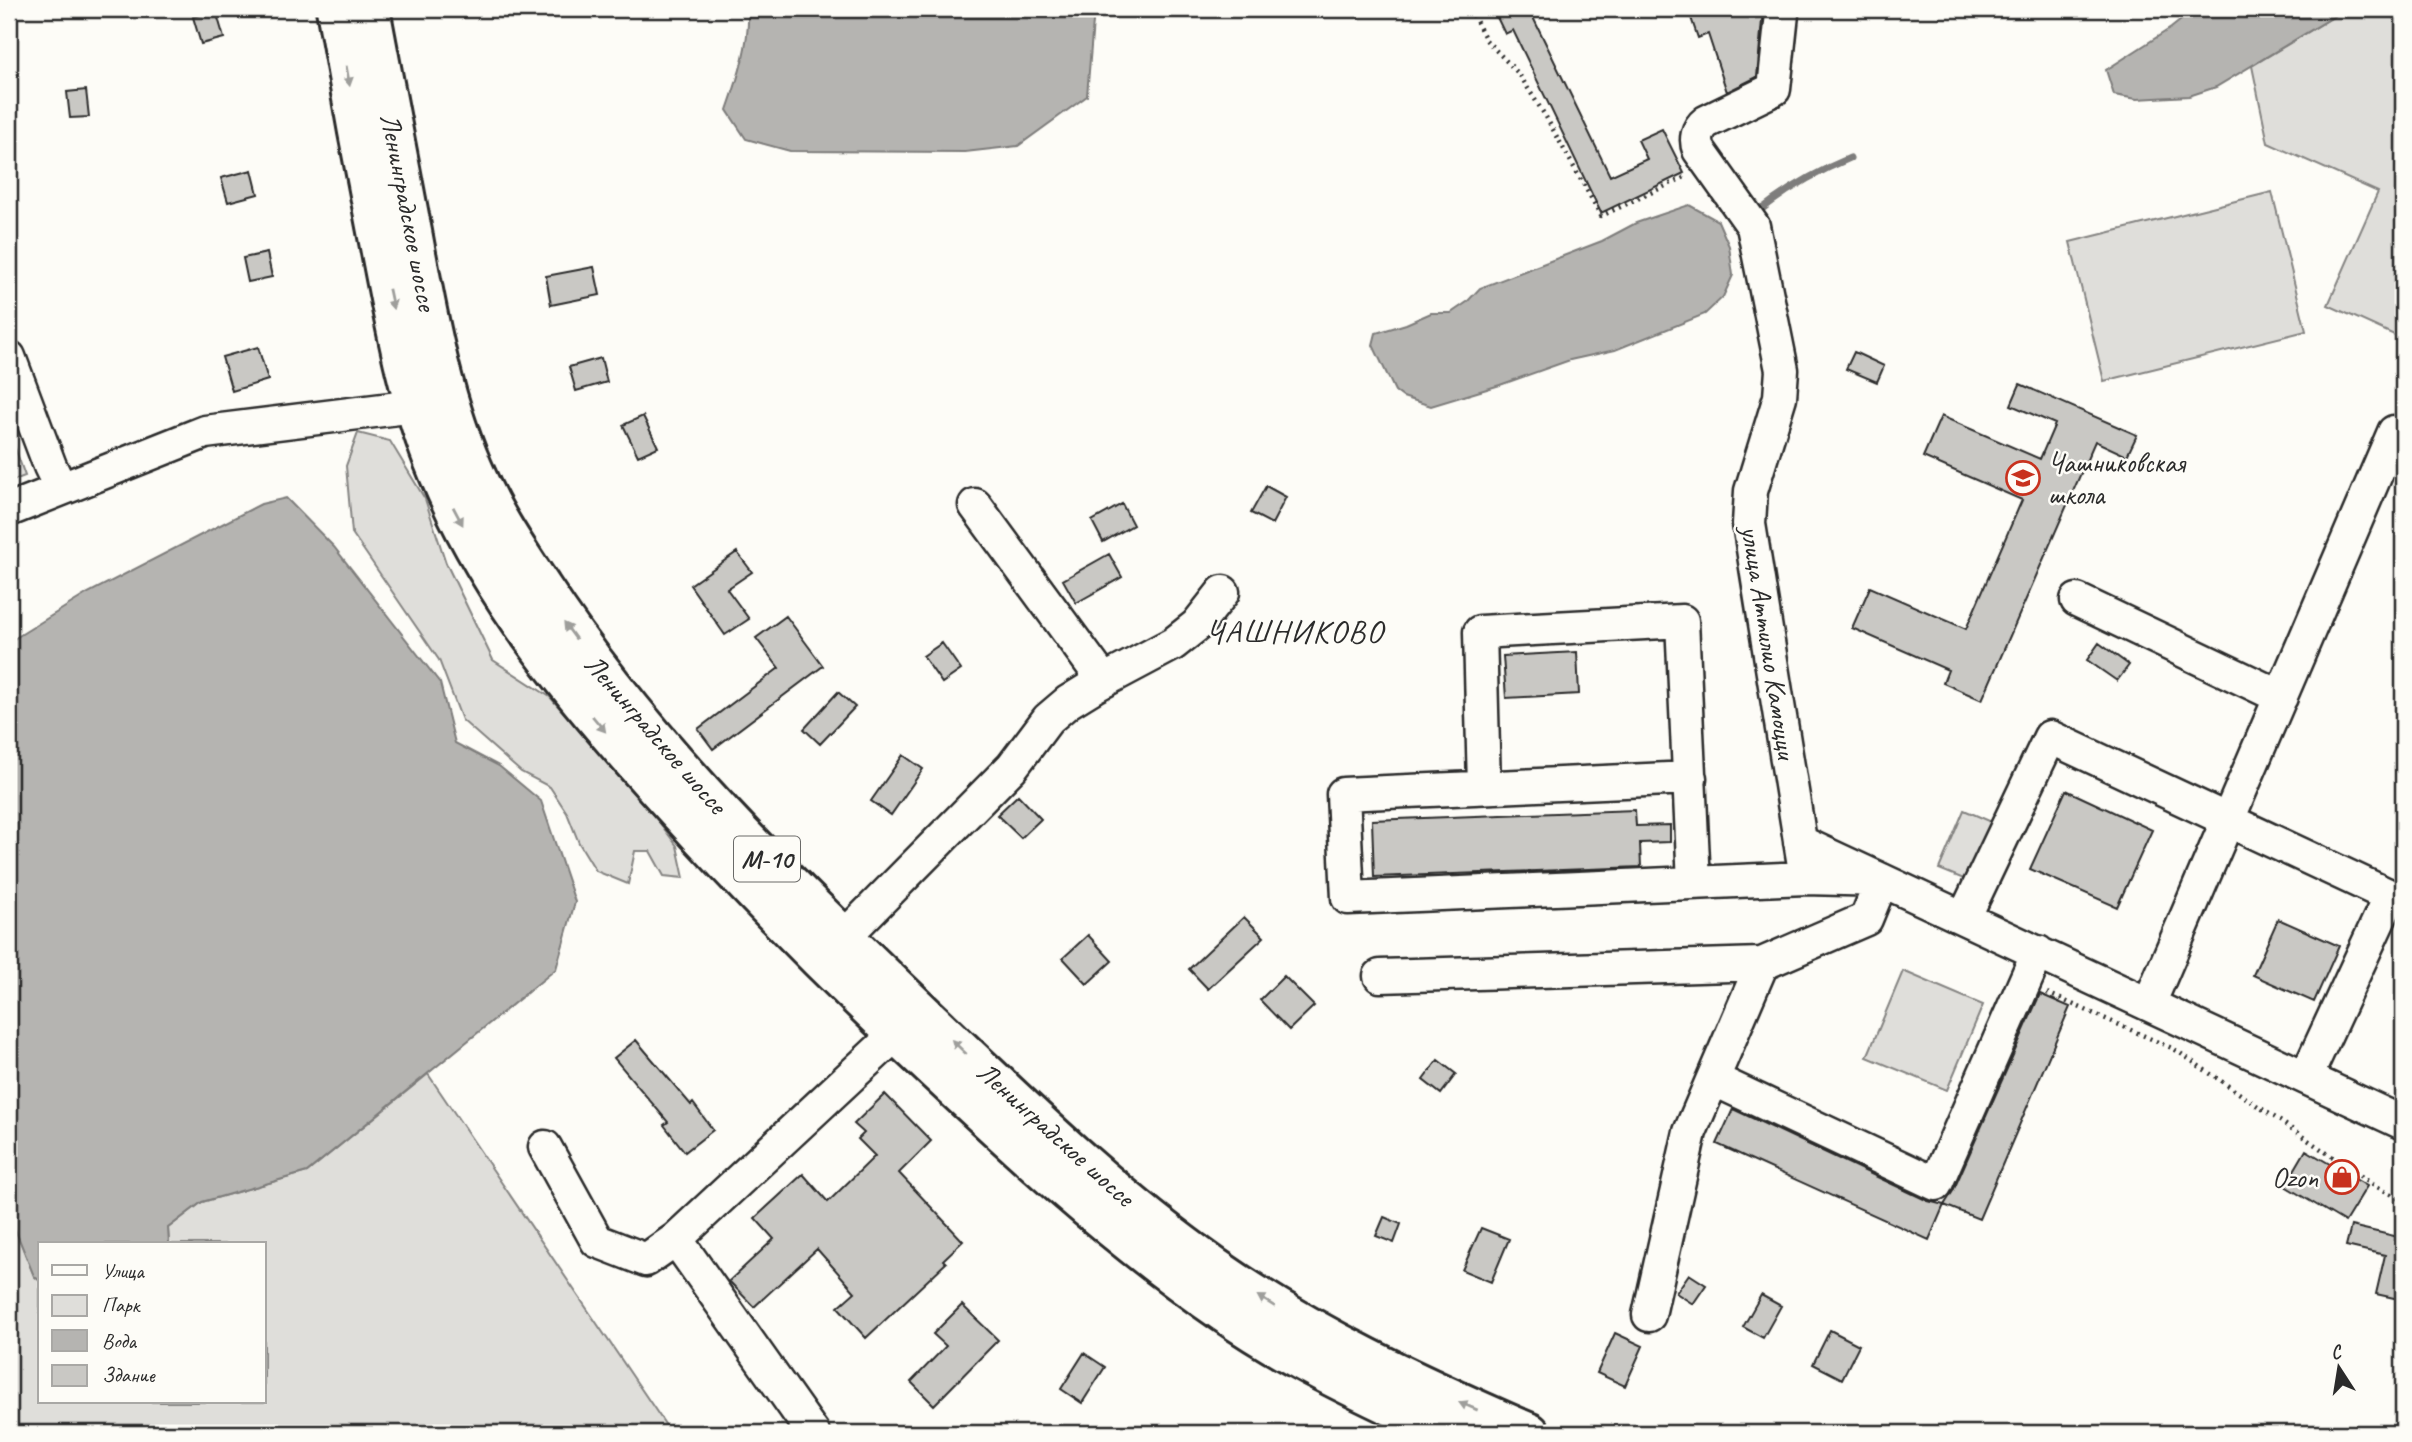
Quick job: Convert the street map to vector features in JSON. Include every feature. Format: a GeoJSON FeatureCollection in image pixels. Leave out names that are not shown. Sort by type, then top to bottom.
{"type":"FeatureCollection","features":[{"type":"Feature","properties":{"kind":"highway","name":"Ленинградское шоссе"},"geometry":{"type":"LineString","coordinates":[[336,9],[389,295],[415,406],[437,471],[472,543],[509,604],[569,688],[727,866],[817,958],[896,1034],[1109,1228],[1249,1330],[1380,1401],[1449,1433]]}},
{"type":"Feature","properties":{"kind":"highway","name":"Ленинградское шоссе"},"geometry":{"type":"LineString","coordinates":[[370,9],[423,289],[443,378],[466,451],[492,509],[564,622],[620,696],[753,845],[844,937],[1078,1157],[1213,1266],[1282,1310],[1450,1398],[1530,1433]]}},
{"type":"Feature","properties":{"kind":"street","name":"улица Аттилио Камоцци"},"geometry":{"type":"LineString","coordinates":[[1781,9],[1774,89],[1703,124],[1697,145],[1753,226],[1782,370],[1778,406],[1751,491],[1749,524],[1806,878]]}},
{"type":"Feature","properties":{"kind":"street"},"geometry":{"type":"LineString","coordinates":[[9,357],[61,489]]}},
{"type":"Feature","properties":{"kind":"street"},"geometry":{"type":"LineString","coordinates":[[9,510],[205,432],[415,406]]}},
{"type":"Feature","properties":{"kind":"street"},"geometry":{"type":"LineString","coordinates":[[2149,1004],[2394,432],[2403,436]]}},
{"type":"Feature","properties":{"kind":"street"},"geometry":{"type":"LineString","coordinates":[[975,505],[1104,681]]}},
{"type":"Feature","properties":{"kind":"street"},"geometry":{"type":"LineString","coordinates":[[844,937],[1012,767],[1048,719],[1068,702],[1172,644],[1197,625],[1223,592]]}},
{"type":"Feature","properties":{"kind":"street"},"geometry":{"type":"LineString","coordinates":[[2077,600],[2281,697]]}},
{"type":"Feature","properties":{"kind":"street"},"geometry":{"type":"LineString","coordinates":[[1484,787],[1480,632],[1682,621],[1694,883]]}},
{"type":"Feature","properties":{"kind":"street"},"geometry":{"type":"LineString","coordinates":[[1965,918],[2050,737],[2390,896],[2306,1077]]}},
{"type":"Feature","properties":{"kind":"street"},"geometry":{"type":"LineString","coordinates":[[1690,778],[1343,794],[1348,898],[1806,878],[1881,880]]}},
{"type":"Feature","properties":{"kind":"street"},"geometry":{"type":"LineString","coordinates":[[1800,842],[2403,1123]]}},
{"type":"Feature","properties":{"kind":"street"},"geometry":{"type":"LineString","coordinates":[[1380,976],[1762,964],[1866,919],[1881,880]]}},
{"type":"Feature","properties":{"kind":"street"},"geometry":{"type":"LineString","coordinates":[[1713,1079],[1936,1184],[2038,953]]}},
{"type":"Feature","properties":{"kind":"street"},"geometry":{"type":"LineString","coordinates":[[1648,1315],[1690,1132],[1762,964]]}},
{"type":"Feature","properties":{"kind":"street"},"geometry":{"type":"LineString","coordinates":[[545,1147],[597,1241],[646,1260],[676,1239],[896,1034]]}},
{"type":"Feature","properties":{"kind":"street"},"geometry":{"type":"LineString","coordinates":[[676,1239],[813,1433]]}},
{"type":"Feature","properties":{"kind":"path"},"geometry":{"type":"LineString","coordinates":[[1470,9],[1486,40],[1519,74],[1601,216],[1710,166]]}},
{"type":"Feature","properties":{"kind":"path"},"geometry":{"type":"LineString","coordinates":[[2024,983],[2174,1049],[2377,1187],[2403,1200]]}},
{"type":"Feature","properties":{"kind":"green space"},"geometry":{"type":"Polygon","coordinates":[[[2403,9],[2403,339],[2328,305],[2378,192],[2268,143],[2252,66],[2338,14],[2403,9]]]}},
{"type":"Feature","properties":{"kind":"green space"},"geometry":{"type":"Polygon","coordinates":[[[2272,192],[2306,331],[2104,381],[2070,242],[2272,192]]]}},
{"type":"Feature","properties":{"kind":"green space"},"geometry":{"type":"Polygon","coordinates":[[[9,431],[25,476],[9,482],[9,431]]]}},
{"type":"Feature","properties":{"kind":"green space"},"geometry":{"type":"Polygon","coordinates":[[[358,433],[390,441],[425,499],[446,563],[493,660],[550,697],[656,818],[677,846],[684,878],[664,876],[650,851],[635,851],[628,884],[596,871],[579,843],[567,813],[550,787],[521,772],[462,720],[439,660],[352,533],[346,466],[358,433]]]}},
{"type":"Feature","properties":{"kind":"green space"},"geometry":{"type":"Polygon","coordinates":[[[1964,810],[2001,826],[1976,884],[1939,869],[1964,810]]]}},
{"type":"Feature","properties":{"kind":"green space"},"geometry":{"type":"Polygon","coordinates":[[[1903,971],[1983,1005],[1947,1090],[1867,1057],[1903,971]]]}},
{"type":"Feature","properties":{"kind":"green space"},"geometry":{"type":"Polygon","coordinates":[[[428,1074],[671,1433],[9,1433],[9,1214],[34,1276],[38,1279],[38,1404],[266,1404],[266,1242],[169,1242],[168,1228],[202,1202],[307,1172],[428,1074]]]}},
{"type":"Feature","properties":{"kind":"water"},"geometry":{"type":"Polygon","coordinates":[[[748,9],[1094,9],[1087,96],[1018,146],[965,152],[790,151],[746,139],[727,110],[745,47],[748,9]]]}},
{"type":"Feature","properties":{"kind":"water"},"geometry":{"type":"Polygon","coordinates":[[[2195,9],[2389,9],[2338,14],[2216,87],[2189,96],[2137,99],[2114,95],[2106,70],[2171,28],[2195,9]]]}},
{"type":"Feature","properties":{"kind":"water"},"geometry":{"type":"Polygon","coordinates":[[[1689,205],[1718,221],[1729,246],[1733,275],[1723,297],[1705,314],[1615,350],[1570,360],[1431,406],[1403,397],[1395,391],[1373,345],[1376,333],[1431,313],[1451,313],[1467,302],[1480,288],[1602,241],[1636,223],[1689,205]]]}},
{"type":"Feature","properties":{"kind":"water"},"geometry":{"type":"Polygon","coordinates":[[[286,498],[334,547],[440,683],[455,743],[499,766],[541,801],[575,902],[556,969],[307,1172],[202,1202],[168,1228],[169,1242],[38,1242],[38,1279],[34,1276],[9,1214],[9,642],[88,593],[261,504],[286,498]]]}},
{"type":"Feature","properties":{"kind":"building"},"geometry":{"type":"Polygon","coordinates":[[[1493,9],[1529,9],[1610,176],[1647,159],[1638,140],[1662,129],[1684,173],[1601,213],[1513,30],[1505,34],[1493,9]]]}},
{"type":"Feature","properties":{"kind":"building"},"geometry":{"type":"Polygon","coordinates":[[[1688,9],[1763,9],[1757,77],[1727,92],[1708,34],[1698,38],[1688,9]]]}},
{"type":"Feature","properties":{"kind":"building"},"geometry":{"type":"Polygon","coordinates":[[[216,11],[224,38],[201,44],[193,17],[216,11]]]}},
{"type":"Feature","properties":{"kind":"building"},"geometry":{"type":"Polygon","coordinates":[[[86,90],[89,117],[70,118],[67,92],[86,90]]]}},
{"type":"Feature","properties":{"kind":"building"},"geometry":{"type":"Polygon","coordinates":[[[252,170],[258,194],[228,202],[221,178],[252,170]]]}},
{"type":"Feature","properties":{"kind":"building"},"geometry":{"type":"Polygon","coordinates":[[[267,253],[272,277],[248,282],[243,258],[267,253]]]}},
{"type":"Feature","properties":{"kind":"building"},"geometry":{"type":"Polygon","coordinates":[[[594,267],[600,295],[551,305],[546,276],[594,267]]]}},
{"type":"Feature","properties":{"kind":"building"},"geometry":{"type":"Polygon","coordinates":[[[258,347],[268,380],[232,391],[222,357],[258,347]]]}},
{"type":"Feature","properties":{"kind":"building"},"geometry":{"type":"Polygon","coordinates":[[[1854,352],[1884,366],[1877,382],[1846,369],[1854,352]]]}},
{"type":"Feature","properties":{"kind":"building"},"geometry":{"type":"Polygon","coordinates":[[[601,358],[607,382],[576,391],[569,367],[601,358]]]}},
{"type":"Feature","properties":{"kind":"building"},"geometry":{"type":"Polygon","coordinates":[[[2020,384],[2137,435],[2127,456],[2095,441],[1982,700],[1943,683],[1948,670],[1852,628],[1870,587],[1966,629],[2022,500],[1923,457],[1941,416],[2040,459],[2055,424],[2011,405],[2020,384]]]}},
{"type":"Feature","properties":{"kind":"building"},"geometry":{"type":"Polygon","coordinates":[[[643,416],[658,447],[638,456],[623,425],[643,416]]]}},
{"type":"Feature","properties":{"kind":"building"},"geometry":{"type":"Polygon","coordinates":[[[1266,486],[1286,497],[1272,524],[1251,513],[1266,486]]]}},
{"type":"Feature","properties":{"kind":"building"},"geometry":{"type":"Polygon","coordinates":[[[1122,504],[1133,525],[1103,542],[1092,521],[1122,504]]]}},
{"type":"Feature","properties":{"kind":"building"},"geometry":{"type":"Polygon","coordinates":[[[737,552],[752,572],[727,589],[749,619],[725,635],[690,585],[737,552]]]}},
{"type":"Feature","properties":{"kind":"building"},"geometry":{"type":"Polygon","coordinates":[[[1109,554],[1122,577],[1076,603],[1063,580],[1109,554]]]}},
{"type":"Feature","properties":{"kind":"building"},"geometry":{"type":"Polygon","coordinates":[[[786,616],[823,666],[713,749],[698,729],[779,668],[756,638],[786,616]]]}},
{"type":"Feature","properties":{"kind":"building"},"geometry":{"type":"Polygon","coordinates":[[[942,643],[961,670],[942,683],[923,656],[942,643]]]}},
{"type":"Feature","properties":{"kind":"building"},"geometry":{"type":"Polygon","coordinates":[[[2099,643],[2129,665],[2117,681],[2087,660],[2099,643]]]}},
{"type":"Feature","properties":{"kind":"building"},"geometry":{"type":"Polygon","coordinates":[[[1577,652],[1579,694],[1506,698],[1503,656],[1577,652]]]}},
{"type":"Feature","properties":{"kind":"building"},"geometry":{"type":"Polygon","coordinates":[[[838,692],[855,707],[820,744],[804,729],[838,692]]]}},
{"type":"Feature","properties":{"kind":"building"},"geometry":{"type":"Polygon","coordinates":[[[903,755],[923,769],[891,815],[871,801],[903,755]]]}},
{"type":"Feature","properties":{"kind":"building"},"geometry":{"type":"Polygon","coordinates":[[[2066,790],[2152,830],[2117,907],[2030,869],[2066,790]]]}},
{"type":"Feature","properties":{"kind":"building"},"geometry":{"type":"Polygon","coordinates":[[[1018,795],[1041,819],[1021,838],[997,815],[1018,795]]]}},
{"type":"Feature","properties":{"kind":"building"},"geometry":{"type":"Polygon","coordinates":[[[1635,810],[1636,826],[1670,825],[1670,842],[1640,843],[1641,867],[1374,877],[1372,820],[1635,810]]]}},
{"type":"Feature","properties":{"kind":"building"},"geometry":{"type":"Polygon","coordinates":[[[1244,917],[1264,937],[1208,989],[1189,969],[1244,917]]]}},
{"type":"Feature","properties":{"kind":"building"},"geometry":{"type":"Polygon","coordinates":[[[2278,919],[2339,946],[2314,1002],[2253,975],[2278,919]]]}},
{"type":"Feature","properties":{"kind":"building"},"geometry":{"type":"Polygon","coordinates":[[[1088,935],[1112,961],[1087,984],[1063,958],[1088,935]]]}},
{"type":"Feature","properties":{"kind":"building"},"geometry":{"type":"Polygon","coordinates":[[[1284,976],[1314,1006],[1289,1030],[1260,1000],[1284,976]]]}},
{"type":"Feature","properties":{"kind":"building"},"geometry":{"type":"Polygon","coordinates":[[[2040,994],[2070,1007],[1979,1219],[1944,1205],[1953,1191],[2040,994]]]}},
{"type":"Feature","properties":{"kind":"building"},"geometry":{"type":"Polygon","coordinates":[[[636,1040],[691,1105],[693,1103],[713,1130],[685,1152],[664,1125],[668,1122],[614,1058],[636,1040]]]}},
{"type":"Feature","properties":{"kind":"building"},"geometry":{"type":"Polygon","coordinates":[[[1438,1060],[1456,1074],[1441,1094],[1423,1080],[1438,1060]]]}},
{"type":"Feature","properties":{"kind":"building"},"geometry":{"type":"Polygon","coordinates":[[[885,1094],[931,1141],[899,1173],[963,1241],[943,1260],[946,1263],[866,1338],[838,1307],[855,1292],[817,1249],[754,1307],[729,1281],[774,1239],[755,1218],[803,1174],[828,1202],[875,1156],[858,1139],[864,1133],[854,1124],[885,1094]]]}},
{"type":"Feature","properties":{"kind":"building"},"geometry":{"type":"Polygon","coordinates":[[[1733,1109],[1928,1201],[1944,1205],[1929,1240],[1717,1144],[1733,1109]]]}},
{"type":"Feature","properties":{"kind":"building"},"geometry":{"type":"Polygon","coordinates":[[[2306,1150],[2367,1186],[2345,1222],[2285,1186],[2306,1150]]]}},
{"type":"Feature","properties":{"kind":"building"},"geometry":{"type":"Polygon","coordinates":[[[1384,1217],[1401,1224],[1394,1243],[1376,1236],[1384,1217]]]}},
{"type":"Feature","properties":{"kind":"building"},"geometry":{"type":"Polygon","coordinates":[[[2351,1226],[2403,1238],[2403,1300],[2376,1294],[2385,1255],[2346,1246],[2351,1226]]]}},
{"type":"Feature","properties":{"kind":"building"},"geometry":{"type":"Polygon","coordinates":[[[1481,1228],[1509,1239],[1491,1282],[1462,1270],[1481,1228]]]}},
{"type":"Feature","properties":{"kind":"building"},"geometry":{"type":"Polygon","coordinates":[[[1689,1274],[1706,1285],[1693,1304],[1676,1293],[1689,1274]]]}},
{"type":"Feature","properties":{"kind":"building"},"geometry":{"type":"Polygon","coordinates":[[[1761,1295],[1781,1306],[1763,1338],[1743,1327],[1761,1295]]]}},
{"type":"Feature","properties":{"kind":"building"},"geometry":{"type":"Polygon","coordinates":[[[962,1305],[998,1340],[934,1405],[911,1382],[946,1346],[933,1334],[962,1305]]]}},
{"type":"Feature","properties":{"kind":"building"},"geometry":{"type":"Polygon","coordinates":[[[1830,1330],[1859,1345],[1842,1379],[1813,1364],[1830,1330]]]}},
{"type":"Feature","properties":{"kind":"building"},"geometry":{"type":"Polygon","coordinates":[[[1615,1333],[1643,1346],[1625,1386],[1597,1373],[1615,1333]]]}},
{"type":"Feature","properties":{"kind":"building"},"geometry":{"type":"Polygon","coordinates":[[[1084,1353],[1105,1367],[1082,1403],[1061,1389],[1084,1353]]]}},
{"type":"Feature","properties":{"kind":"waterway"},"geometry":{"type":"LineString","coordinates":[[1758,212],[1802,182],[1850,158]]}},
{"type":"Feature","properties":{"kind":"place","name":"Чашниковская школа"},"geometry":{"type":"Point","coordinates":[2023,478]}},
{"type":"Feature","properties":{"kind":"place","name":"Ozon"},"geometry":{"type":"Point","coordinates":[2342,1177]}},
{"type":"Feature","properties":{"kind":"district","name":"ЧАШНИКОВО"},"geometry":{"type":"Point","coordinates":[1295,631]}}]}
